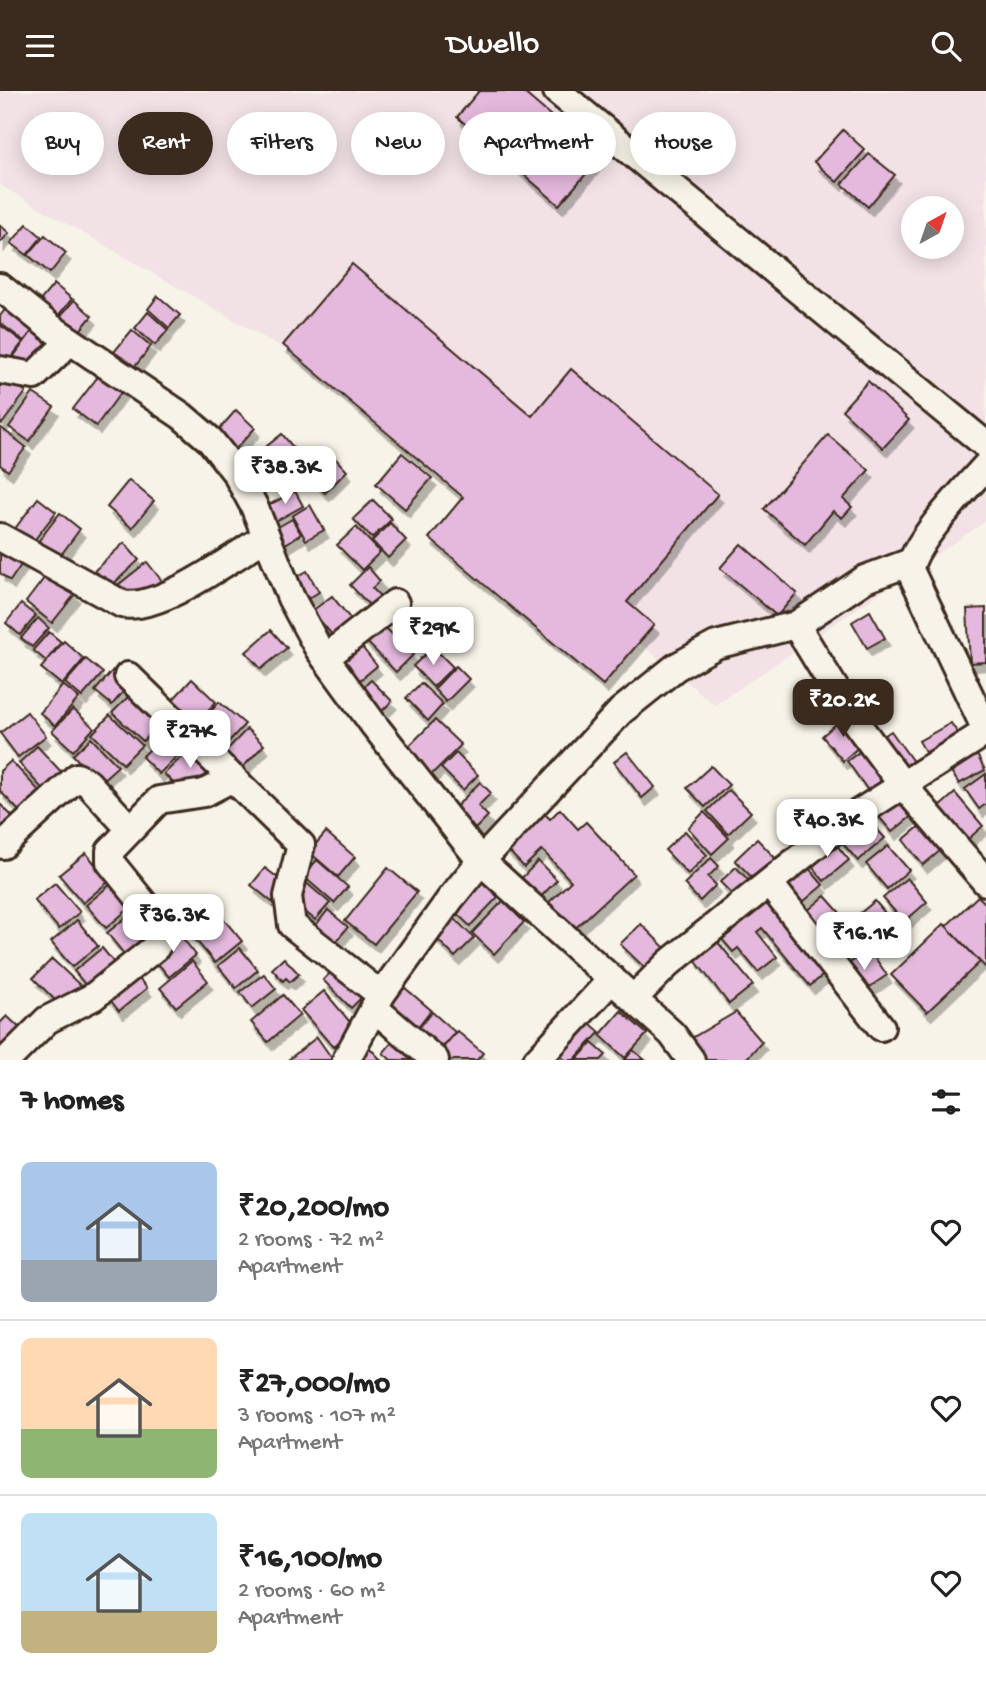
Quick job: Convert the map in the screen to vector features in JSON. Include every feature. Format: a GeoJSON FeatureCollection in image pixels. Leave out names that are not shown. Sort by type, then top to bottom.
{"type":"FeatureCollection","features":[{"type":"Feature","properties":{"kind":"street"},"geometry":{"type":"LineString","coordinates":[[557,91],[986,445]]}},
{"type":"Feature","properties":{"kind":"street"},"geometry":{"type":"LineString","coordinates":[[0,288],[70,341],[183,417],[210,440],[236,473],[291,599],[325,658],[481,861],[672,1034],[691,1060]]}},
{"type":"Feature","properties":{"kind":"street"},"geometry":{"type":"LineString","coordinates":[[0,370],[34,376],[70,341]]}},
{"type":"Feature","properties":{"kind":"street"},"geometry":{"type":"LineString","coordinates":[[346,1060],[378,1001],[481,861],[621,711],[676,667],[716,645],[796,625],[866,579],[911,562],[932,530],[986,466]]}},
{"type":"Feature","properties":{"kind":"street"},"geometry":{"type":"LineString","coordinates":[[0,537],[122,604],[137,606],[159,601],[265,537]]}},
{"type":"Feature","properties":{"kind":"street"},"geometry":{"type":"LineString","coordinates":[[634,998],[669,963],[843,823],[901,783],[986,731],[912,578],[911,562]]}},
{"type":"Feature","properties":{"kind":"street"},"geometry":{"type":"LineString","coordinates":[[325,658],[395,603]]}},
{"type":"Feature","properties":{"kind":"street"},"geometry":{"type":"LineString","coordinates":[[796,625],[854,720],[901,783],[986,882]]}},
{"type":"Feature","properties":{"kind":"street"},"geometry":{"type":"LineString","coordinates":[[128,676],[302,847],[288,896],[292,925],[378,1001],[436,1060]]}},
{"type":"Feature","properties":{"kind":"street"},"geometry":{"type":"LineString","coordinates":[[3,845],[76,777],[88,783],[130,829]]}},
{"type":"Feature","properties":{"kind":"street"},"geometry":{"type":"LineString","coordinates":[[7,1060],[42,1024],[93,997],[156,947],[162,938],[161,925],[108,858],[110,851],[159,800],[204,793],[233,778]]}},
{"type":"Feature","properties":{"kind":"street"},"geometry":{"type":"LineString","coordinates":[[769,883],[881,1027]]}},
{"type":"Feature","properties":{"kind":"street"},"geometry":{"type":"LineString","coordinates":[[537,1060],[612,979]]}},
{"type":"Feature","properties":{"kind":"shaded area"},"geometry":{"type":"Polygon","coordinates":[[[0,91],[986,91],[986,521],[715,705],[281,347],[0,185],[0,91]]]}},
{"type":"Feature","properties":{"kind":"building"},"geometry":{"type":"Polygon","coordinates":[[[479,91],[522,91],[546,112],[461,112],[479,91]]]}},
{"type":"Feature","properties":{"kind":"building"},"geometry":{"type":"Polygon","coordinates":[[[843,130],[865,150],[837,182],[814,162],[843,130]]]}},
{"type":"Feature","properties":{"kind":"building"},"geometry":{"type":"Polygon","coordinates":[[[869,154],[895,175],[868,207],[842,184],[869,154]]]}},
{"type":"Feature","properties":{"kind":"building"},"geometry":{"type":"Polygon","coordinates":[[[524,175],[585,175],[559,205],[524,175]]]}},
{"type":"Feature","properties":{"kind":"building"},"geometry":{"type":"Polygon","coordinates":[[[27,224],[42,237],[27,255],[11,243],[27,224]]]}},
{"type":"Feature","properties":{"kind":"building"},"geometry":{"type":"Polygon","coordinates":[[[0,225],[9,233],[0,243],[0,225]]]}},
{"type":"Feature","properties":{"kind":"building"},"geometry":{"type":"Polygon","coordinates":[[[45,235],[66,253],[50,273],[28,255],[45,235]]]}},
{"type":"Feature","properties":{"kind":"building"},"geometry":{"type":"Polygon","coordinates":[[[352,264],[532,416],[571,369],[718,494],[627,602],[654,625],[603,685],[429,538],[463,497],[283,345],[352,264]]]}},
{"type":"Feature","properties":{"kind":"building"},"geometry":{"type":"Polygon","coordinates":[[[54,284],[72,299],[52,323],[34,308],[54,284]]]}},
{"type":"Feature","properties":{"kind":"building"},"geometry":{"type":"Polygon","coordinates":[[[158,296],[180,315],[169,328],[148,309],[158,296]]]}},
{"type":"Feature","properties":{"kind":"building"},"geometry":{"type":"Polygon","coordinates":[[[74,300],[92,316],[73,339],[54,324],[74,300]]]}},
{"type":"Feature","properties":{"kind":"building"},"geometry":{"type":"Polygon","coordinates":[[[11,302],[39,323],[24,341],[0,323],[0,316],[11,302]]]}},
{"type":"Feature","properties":{"kind":"building"},"geometry":{"type":"Polygon","coordinates":[[[148,312],[168,330],[155,345],[135,328],[148,312]]]}},
{"type":"Feature","properties":{"kind":"building"},"geometry":{"type":"Polygon","coordinates":[[[0,325],[23,342],[4,367],[0,364],[0,325]]]}},
{"type":"Feature","properties":{"kind":"building"},"geometry":{"type":"Polygon","coordinates":[[[33,330],[54,346],[35,372],[14,356],[33,330]]]}},
{"type":"Feature","properties":{"kind":"building"},"geometry":{"type":"Polygon","coordinates":[[[132,330],[151,346],[129,374],[109,358],[132,330]]]}},
{"type":"Feature","properties":{"kind":"building"},"geometry":{"type":"Polygon","coordinates":[[[0,372],[26,392],[2,424],[0,422],[0,372]]]}},
{"type":"Feature","properties":{"kind":"building"},"geometry":{"type":"Polygon","coordinates":[[[100,374],[122,391],[96,426],[73,409],[100,374]]]}},
{"type":"Feature","properties":{"kind":"building"},"geometry":{"type":"Polygon","coordinates":[[[868,381],[909,420],[883,448],[842,410],[868,381]]]}},
{"type":"Feature","properties":{"kind":"building"},"geometry":{"type":"Polygon","coordinates":[[[33,393],[54,407],[29,441],[9,427],[33,393]]]}},
{"type":"Feature","properties":{"kind":"building"},"geometry":{"type":"Polygon","coordinates":[[[236,410],[255,428],[235,450],[216,433],[236,410]]]}},
{"type":"Feature","properties":{"kind":"building"},"geometry":{"type":"Polygon","coordinates":[[[0,427],[26,447],[8,471],[0,465],[0,427]]]}},
{"type":"Feature","properties":{"kind":"building"},"geometry":{"type":"Polygon","coordinates":[[[282,434],[297,452],[267,477],[252,458],[282,434]]]}},
{"type":"Feature","properties":{"kind":"building"},"geometry":{"type":"Polygon","coordinates":[[[828,435],[869,470],[843,499],[852,507],[842,518],[833,511],[805,545],[764,509],[828,435]]]}},
{"type":"Feature","properties":{"kind":"building"},"geometry":{"type":"Polygon","coordinates":[[[402,453],[432,478],[405,509],[376,484],[402,453]]]}},
{"type":"Feature","properties":{"kind":"building"},"geometry":{"type":"Polygon","coordinates":[[[331,454],[347,471],[325,493],[309,476],[331,454]]]}},
{"type":"Feature","properties":{"kind":"building"},"geometry":{"type":"Polygon","coordinates":[[[129,480],[154,501],[132,528],[107,507],[129,480]]]}},
{"type":"Feature","properties":{"kind":"building"},"geometry":{"type":"Polygon","coordinates":[[[295,491],[303,506],[276,521],[267,506],[295,491]]]}},
{"type":"Feature","properties":{"kind":"building"},"geometry":{"type":"Polygon","coordinates":[[[38,498],[56,512],[29,547],[11,534],[38,498]]]}},
{"type":"Feature","properties":{"kind":"building"},"geometry":{"type":"Polygon","coordinates":[[[373,500],[392,519],[372,538],[353,519],[373,500]]]}},
{"type":"Feature","properties":{"kind":"building"},"geometry":{"type":"Polygon","coordinates":[[[310,505],[324,530],[306,540],[292,516],[310,505]]]}},
{"type":"Feature","properties":{"kind":"building"},"geometry":{"type":"Polygon","coordinates":[[[60,513],[80,529],[55,563],[34,547],[60,513]]]}},
{"type":"Feature","properties":{"kind":"building"},"geometry":{"type":"Polygon","coordinates":[[[292,519],[301,534],[276,550],[266,534],[292,519]]]}},
{"type":"Feature","properties":{"kind":"building"},"geometry":{"type":"Polygon","coordinates":[[[390,523],[406,540],[388,558],[372,541],[390,523]]]}},
{"type":"Feature","properties":{"kind":"building"},"geometry":{"type":"Polygon","coordinates":[[[356,527],[380,552],[362,570],[337,545],[356,527]]]}},
{"type":"Feature","properties":{"kind":"building"},"geometry":{"type":"Polygon","coordinates":[[[124,543],[139,560],[109,588],[93,572],[124,543]]]}},
{"type":"Feature","properties":{"kind":"building"},"geometry":{"type":"Polygon","coordinates":[[[741,544],[797,593],[777,616],[720,568],[741,544]]]}},
{"type":"Feature","properties":{"kind":"building"},"geometry":{"type":"Polygon","coordinates":[[[0,545],[23,562],[10,581],[0,573],[0,545]]]}},
{"type":"Feature","properties":{"kind":"building"},"geometry":{"type":"Polygon","coordinates":[[[147,562],[162,581],[134,604],[118,585],[147,562]]]}},
{"type":"Feature","properties":{"kind":"building"},"geometry":{"type":"Polygon","coordinates":[[[368,567],[380,581],[372,588],[382,598],[372,608],[350,585],[368,567]]]}},
{"type":"Feature","properties":{"kind":"building"},"geometry":{"type":"Polygon","coordinates":[[[307,571],[319,592],[301,603],[289,581],[307,571]]]}},
{"type":"Feature","properties":{"kind":"building"},"geometry":{"type":"Polygon","coordinates":[[[48,573],[75,594],[52,623],[26,602],[48,573]]]}},
{"type":"Feature","properties":{"kind":"building"},"geometry":{"type":"Polygon","coordinates":[[[332,596],[357,627],[338,642],[312,611],[332,596]]]}},
{"type":"Feature","properties":{"kind":"building"},"geometry":{"type":"Polygon","coordinates":[[[21,604],[36,616],[20,635],[6,623],[21,604]]]}},
{"type":"Feature","properties":{"kind":"building"},"geometry":{"type":"Polygon","coordinates":[[[431,608],[447,625],[427,644],[411,628],[431,608]]]}},
{"type":"Feature","properties":{"kind":"building"},"geometry":{"type":"Polygon","coordinates":[[[986,608],[986,662],[970,663],[967,609],[986,608]]]}},
{"type":"Feature","properties":{"kind":"building"},"geometry":{"type":"Polygon","coordinates":[[[870,611],[885,638],[867,648],[852,622],[870,611]]]}},
{"type":"Feature","properties":{"kind":"building"},"geometry":{"type":"Polygon","coordinates":[[[38,618],[49,628],[32,647],[21,638],[38,618]]]}},
{"type":"Feature","properties":{"kind":"building"},"geometry":{"type":"Polygon","coordinates":[[[378,620],[413,655],[396,672],[362,637],[378,620]]]}},
{"type":"Feature","properties":{"kind":"building"},"geometry":{"type":"Polygon","coordinates":[[[271,630],[287,648],[261,669],[246,652],[271,630]]]}},
{"type":"Feature","properties":{"kind":"building"},"geometry":{"type":"Polygon","coordinates":[[[49,632],[61,642],[46,661],[33,650],[49,632]]]}},
{"type":"Feature","properties":{"kind":"building"},"geometry":{"type":"Polygon","coordinates":[[[64,641],[84,659],[62,685],[41,668],[64,641]]]}},
{"type":"Feature","properties":{"kind":"building"},"geometry":{"type":"Polygon","coordinates":[[[357,641],[377,666],[354,685],[334,661],[357,641]]]}},
{"type":"Feature","properties":{"kind":"building"},"geometry":{"type":"Polygon","coordinates":[[[433,647],[453,667],[433,687],[413,666],[433,647]]]}},
{"type":"Feature","properties":{"kind":"building"},"geometry":{"type":"Polygon","coordinates":[[[86,659],[103,673],[82,697],[65,683],[86,659]]]}},
{"type":"Feature","properties":{"kind":"building"},"geometry":{"type":"Polygon","coordinates":[[[456,666],[469,679],[446,702],[434,689],[456,666]]]}},
{"type":"Feature","properties":{"kind":"building"},"geometry":{"type":"Polygon","coordinates":[[[113,670],[129,685],[112,705],[95,691],[113,670]]]}},
{"type":"Feature","properties":{"kind":"building"},"geometry":{"type":"Polygon","coordinates":[[[192,679],[216,702],[191,728],[167,706],[192,679]]]}},
{"type":"Feature","properties":{"kind":"building"},"geometry":{"type":"Polygon","coordinates":[[[371,680],[392,701],[378,715],[356,694],[371,680]]]}},
{"type":"Feature","properties":{"kind":"building"},"geometry":{"type":"Polygon","coordinates":[[[421,683],[443,704],[428,721],[406,698],[421,683]]]}},
{"type":"Feature","properties":{"kind":"building"},"geometry":{"type":"Polygon","coordinates":[[[63,685],[79,698],[55,726],[40,713],[63,685]]]}},
{"type":"Feature","properties":{"kind":"building"},"geometry":{"type":"Polygon","coordinates":[[[132,693],[162,721],[143,741],[112,713],[132,693]]]}},
{"type":"Feature","properties":{"kind":"building"},"geometry":{"type":"Polygon","coordinates":[[[219,702],[245,724],[219,752],[194,730],[219,702]]]}},
{"type":"Feature","properties":{"kind":"building"},"geometry":{"type":"Polygon","coordinates":[[[73,709],[94,728],[73,751],[52,731],[73,709]]]}},
{"type":"Feature","properties":{"kind":"building"},"geometry":{"type":"Polygon","coordinates":[[[27,712],[46,736],[18,757],[0,733],[27,712]]]}},
{"type":"Feature","properties":{"kind":"building"},"geometry":{"type":"Polygon","coordinates":[[[110,715],[142,745],[123,764],[92,734],[110,715]]]}},
{"type":"Feature","properties":{"kind":"building"},"geometry":{"type":"Polygon","coordinates":[[[843,718],[864,742],[843,761],[822,736],[843,718]]]}},
{"type":"Feature","properties":{"kind":"building"},"geometry":{"type":"Polygon","coordinates":[[[435,720],[461,745],[430,776],[404,751],[435,720]]]}},
{"type":"Feature","properties":{"kind":"building"},"geometry":{"type":"Polygon","coordinates":[[[951,723],[963,741],[930,760],[919,741],[951,723]]]}},
{"type":"Feature","properties":{"kind":"building"},"geometry":{"type":"Polygon","coordinates":[[[247,729],[264,745],[240,770],[223,754],[247,729]]]}},
{"type":"Feature","properties":{"kind":"building"},"geometry":{"type":"Polygon","coordinates":[[[168,731],[185,748],[159,774],[142,757],[168,731]]]}},
{"type":"Feature","properties":{"kind":"building"},"geometry":{"type":"Polygon","coordinates":[[[891,731],[914,763],[899,773],[876,741],[891,731]]]}},
{"type":"Feature","properties":{"kind":"building"},"geometry":{"type":"Polygon","coordinates":[[[91,738],[118,766],[99,783],[73,755],[91,738]]]}},
{"type":"Feature","properties":{"kind":"building"},"geometry":{"type":"Polygon","coordinates":[[[194,745],[215,767],[186,795],[164,774],[194,745]]]}},
{"type":"Feature","properties":{"kind":"building"},"geometry":{"type":"Polygon","coordinates":[[[37,746],[66,777],[47,794],[19,763],[37,746]]]}},
{"type":"Feature","properties":{"kind":"building"},"geometry":{"type":"Polygon","coordinates":[[[868,746],[893,781],[872,796],[847,761],[868,746]]]}},
{"type":"Feature","properties":{"kind":"building"},"geometry":{"type":"Polygon","coordinates":[[[975,751],[985,770],[959,784],[948,766],[975,751]]]}},
{"type":"Feature","properties":{"kind":"building"},"geometry":{"type":"Polygon","coordinates":[[[627,752],[655,787],[642,798],[614,762],[627,752]]]}},
{"type":"Feature","properties":{"kind":"building"},"geometry":{"type":"Polygon","coordinates":[[[456,753],[478,775],[463,790],[441,768],[456,753]]]}},
{"type":"Feature","properties":{"kind":"building"},"geometry":{"type":"Polygon","coordinates":[[[11,761],[44,796],[23,815],[0,791],[0,771],[11,761]]]}},
{"type":"Feature","properties":{"kind":"building"},"geometry":{"type":"Polygon","coordinates":[[[711,766],[729,785],[705,807],[687,788],[711,766]]]}},
{"type":"Feature","properties":{"kind":"building"},"geometry":{"type":"Polygon","coordinates":[[[986,774],[986,804],[979,809],[965,789],[986,774]]]}},
{"type":"Feature","properties":{"kind":"building"},"geometry":{"type":"Polygon","coordinates":[[[480,782],[491,793],[478,806],[488,816],[470,834],[449,814],[480,782]]]}},
{"type":"Feature","properties":{"kind":"building"},"geometry":{"type":"Polygon","coordinates":[[[900,787],[919,810],[892,832],[873,810],[900,787]]]}},
{"type":"Feature","properties":{"kind":"building"},"geometry":{"type":"Polygon","coordinates":[[[729,790],[751,812],[728,834],[707,811],[729,790]]]}},
{"type":"Feature","properties":{"kind":"building"},"geometry":{"type":"Polygon","coordinates":[[[955,793],[983,826],[959,847],[931,814],[955,793]]]}},
{"type":"Feature","properties":{"kind":"building"},"geometry":{"type":"Polygon","coordinates":[[[0,804],[19,823],[0,840],[0,804]]]}},
{"type":"Feature","properties":{"kind":"building"},"geometry":{"type":"Polygon","coordinates":[[[540,809],[550,819],[560,809],[578,829],[586,822],[634,874],[568,935],[543,908],[571,881],[542,850],[524,867],[502,844],[540,809]]]}},
{"type":"Feature","properties":{"kind":"building"},"geometry":{"type":"Polygon","coordinates":[[[704,812],[729,838],[712,854],[688,828],[704,812]]]}},
{"type":"Feature","properties":{"kind":"building"},"geometry":{"type":"Polygon","coordinates":[[[865,816],[885,838],[858,861],[838,838],[865,816]]]}},
{"type":"Feature","properties":{"kind":"building"},"geometry":{"type":"Polygon","coordinates":[[[920,826],[941,850],[923,865],[903,840],[920,826]]]}},
{"type":"Feature","properties":{"kind":"building"},"geometry":{"type":"Polygon","coordinates":[[[685,831],[707,855],[688,874],[665,850],[685,831]]]}},
{"type":"Feature","properties":{"kind":"building"},"geometry":{"type":"Polygon","coordinates":[[[326,832],[355,857],[338,877],[309,852],[326,832]]]}},
{"type":"Feature","properties":{"kind":"building"},"geometry":{"type":"Polygon","coordinates":[[[831,838],[849,860],[824,881],[806,859],[831,838]]]}},
{"type":"Feature","properties":{"kind":"building"},"geometry":{"type":"Polygon","coordinates":[[[757,839],[782,865],[760,886],[735,860],[757,839]]]}},
{"type":"Feature","properties":{"kind":"building"},"geometry":{"type":"Polygon","coordinates":[[[888,846],[909,870],[887,889],[866,864],[888,846]]]}},
{"type":"Feature","properties":{"kind":"building"},"geometry":{"type":"Polygon","coordinates":[[[86,853],[109,881],[83,903],[59,875],[86,853]]]}},
{"type":"Feature","properties":{"kind":"building"},"geometry":{"type":"Polygon","coordinates":[[[711,858],[719,866],[708,877],[716,885],[700,901],[684,884],[711,858]]]}},
{"type":"Feature","properties":{"kind":"building"},"geometry":{"type":"Polygon","coordinates":[[[317,860],[348,887],[334,903],[303,876],[317,860]]]}},
{"type":"Feature","properties":{"kind":"building"},"geometry":{"type":"Polygon","coordinates":[[[538,861],[557,880],[533,905],[514,886],[538,861]]]}},
{"type":"Feature","properties":{"kind":"building"},"geometry":{"type":"Polygon","coordinates":[[[803,861],[823,885],[797,907],[777,883],[803,861]]]}},
{"type":"Feature","properties":{"kind":"building"},"geometry":{"type":"Polygon","coordinates":[[[736,867],[752,884],[737,899],[720,882],[736,867]]]}},
{"type":"Feature","properties":{"kind":"building"},"geometry":{"type":"Polygon","coordinates":[[[265,868],[286,884],[272,902],[251,885],[265,868]]]}},
{"type":"Feature","properties":{"kind":"building"},"geometry":{"type":"Polygon","coordinates":[[[388,868],[417,892],[374,944],[345,921],[388,868]]]}},
{"type":"Feature","properties":{"kind":"building"},"geometry":{"type":"Polygon","coordinates":[[[907,878],[927,902],[904,922],[883,898],[907,878]]]}},
{"type":"Feature","properties":{"kind":"building"},"geometry":{"type":"Polygon","coordinates":[[[480,880],[498,897],[470,926],[452,909],[480,880]]]}},
{"type":"Feature","properties":{"kind":"building"},"geometry":{"type":"Polygon","coordinates":[[[304,881],[330,903],[315,920],[289,898],[304,881]]]}},
{"type":"Feature","properties":{"kind":"building"},"geometry":{"type":"Polygon","coordinates":[[[55,883],[80,912],[59,929],[34,900],[55,883]]]}},
{"type":"Feature","properties":{"kind":"building"},"geometry":{"type":"Polygon","coordinates":[[[111,884],[131,907],[106,928],[86,905],[111,884]]]}},
{"type":"Feature","properties":{"kind":"building"},"geometry":{"type":"Polygon","coordinates":[[[764,892],[828,971],[810,986],[762,928],[757,932],[777,957],[758,972],[738,948],[733,952],[715,931],[764,892]]]}},
{"type":"Feature","properties":{"kind":"building"},"geometry":{"type":"Polygon","coordinates":[[[825,896],[849,923],[824,945],[800,917],[825,896]]]}},
{"type":"Feature","properties":{"kind":"building"},"geometry":{"type":"Polygon","coordinates":[[[978,896],[986,904],[986,968],[946,926],[978,896]]]}},
{"type":"Feature","properties":{"kind":"building"},"geometry":{"type":"Polygon","coordinates":[[[503,901],[524,922],[494,954],[472,933],[503,901]]]}},
{"type":"Feature","properties":{"kind":"building"},"geometry":{"type":"Polygon","coordinates":[[[875,901],[896,926],[874,944],[853,919],[875,901]]]}},
{"type":"Feature","properties":{"kind":"building"},"geometry":{"type":"Polygon","coordinates":[[[216,910],[242,941],[215,963],[189,932],[216,910]]]}},
{"type":"Feature","properties":{"kind":"building"},"geometry":{"type":"Polygon","coordinates":[[[328,910],[348,927],[328,951],[308,935],[328,910]]]}},
{"type":"Feature","properties":{"kind":"building"},"geometry":{"type":"Polygon","coordinates":[[[134,911],[155,937],[128,959],[107,933],[134,911]]]}},
{"type":"Feature","properties":{"kind":"building"},"geometry":{"type":"Polygon","coordinates":[[[449,913],[474,938],[455,957],[430,932],[449,913]]]}},
{"type":"Feature","properties":{"kind":"building"},"geometry":{"type":"Polygon","coordinates":[[[77,920],[98,946],[72,967],[51,942],[77,920]]]}},
{"type":"Feature","properties":{"kind":"building"},"geometry":{"type":"Polygon","coordinates":[[[641,924],[670,953],[650,973],[620,944],[641,924]]]}},
{"type":"Feature","properties":{"kind":"building"},"geometry":{"type":"Polygon","coordinates":[[[944,924],[980,962],[927,1012],[891,975],[944,924]]]}},
{"type":"Feature","properties":{"kind":"building"},"geometry":{"type":"Polygon","coordinates":[[[177,931],[196,955],[169,977],[150,954],[177,931]]]}},
{"type":"Feature","properties":{"kind":"building"},"geometry":{"type":"Polygon","coordinates":[[[717,941],[753,985],[729,1004],[694,959],[717,941]]]}},
{"type":"Feature","properties":{"kind":"building"},"geometry":{"type":"Polygon","coordinates":[[[102,948],[120,970],[92,993],[74,971],[102,948]]]}},
{"type":"Feature","properties":{"kind":"building"},"geometry":{"type":"Polygon","coordinates":[[[240,948],[258,970],[236,988],[218,966],[240,948]]]}},
{"type":"Feature","properties":{"kind":"building"},"geometry":{"type":"Polygon","coordinates":[[[869,949],[887,975],[858,995],[840,970],[869,949]]]}},
{"type":"Feature","properties":{"kind":"building"},"geometry":{"type":"Polygon","coordinates":[[[284,958],[299,974],[290,982],[286,978],[283,981],[272,969],[284,958]]]}},
{"type":"Feature","properties":{"kind":"building"},"geometry":{"type":"Polygon","coordinates":[[[52,959],[81,986],[61,1006],[33,978],[52,959]]]}},
{"type":"Feature","properties":{"kind":"building"},"geometry":{"type":"Polygon","coordinates":[[[192,961],[208,981],[176,1007],[160,988],[192,961]]]}},
{"type":"Feature","properties":{"kind":"building"},"geometry":{"type":"Polygon","coordinates":[[[130,968],[147,988],[119,1011],[103,991],[130,968]]]}},
{"type":"Feature","properties":{"kind":"building"},"geometry":{"type":"Polygon","coordinates":[[[334,969],[362,997],[351,1008],[323,980],[334,969]]]}},
{"type":"Feature","properties":{"kind":"building"},"geometry":{"type":"Polygon","coordinates":[[[264,974],[276,989],[252,1008],[240,992],[264,974]]]}},
{"type":"Feature","properties":{"kind":"building"},"geometry":{"type":"Polygon","coordinates":[[[398,982],[431,1010],[412,1034],[378,1006],[398,982]]]}},
{"type":"Feature","properties":{"kind":"building"},"geometry":{"type":"Polygon","coordinates":[[[324,991],[355,1028],[333,1047],[301,1010],[324,991]]]}},
{"type":"Feature","properties":{"kind":"building"},"geometry":{"type":"Polygon","coordinates":[[[283,995],[300,1015],[268,1042],[251,1022],[283,995]]]}},
{"type":"Feature","properties":{"kind":"building"},"geometry":{"type":"Polygon","coordinates":[[[621,1011],[647,1034],[625,1058],[600,1035],[621,1011]]]}},
{"type":"Feature","properties":{"kind":"building"},"geometry":{"type":"Polygon","coordinates":[[[432,1012],[455,1032],[437,1054],[413,1035],[432,1012]]]}},
{"type":"Feature","properties":{"kind":"building"},"geometry":{"type":"Polygon","coordinates":[[[736,1012],[762,1042],[745,1060],[702,1060],[692,1038],[736,1012]]]}},
{"type":"Feature","properties":{"kind":"building"},"geometry":{"type":"Polygon","coordinates":[[[7,1016],[27,1035],[0,1060],[0,1023],[7,1016]]]}},
{"type":"Feature","properties":{"kind":"building"},"geometry":{"type":"Polygon","coordinates":[[[583,1017],[600,1032],[574,1060],[565,1060],[554,1050],[583,1017]]]}},
{"type":"Feature","properties":{"kind":"building"},"geometry":{"type":"Polygon","coordinates":[[[457,1031],[483,1053],[477,1060],[439,1060],[435,1057],[457,1031]]]}},
{"type":"Feature","properties":{"kind":"building"},"geometry":{"type":"Polygon","coordinates":[[[399,1034],[422,1060],[391,1060],[383,1053],[399,1034]]]}},
{"type":"Feature","properties":{"kind":"building"},"geometry":{"type":"Polygon","coordinates":[[[317,1037],[333,1060],[288,1060],[317,1037]]]}},
{"type":"Feature","properties":{"kind":"building"},"geometry":{"type":"Polygon","coordinates":[[[592,1043],[606,1055],[601,1060],[576,1060],[592,1043]]]}},
{"type":"Feature","properties":{"kind":"building"},"geometry":{"type":"Polygon","coordinates":[[[368,1046],[381,1060],[353,1060],[368,1046]]]}},
{"type":"Feature","properties":{"kind":"building"},"geometry":{"type":"Polygon","coordinates":[[[633,1050],[645,1060],[625,1060],[633,1050]]]}}]}
